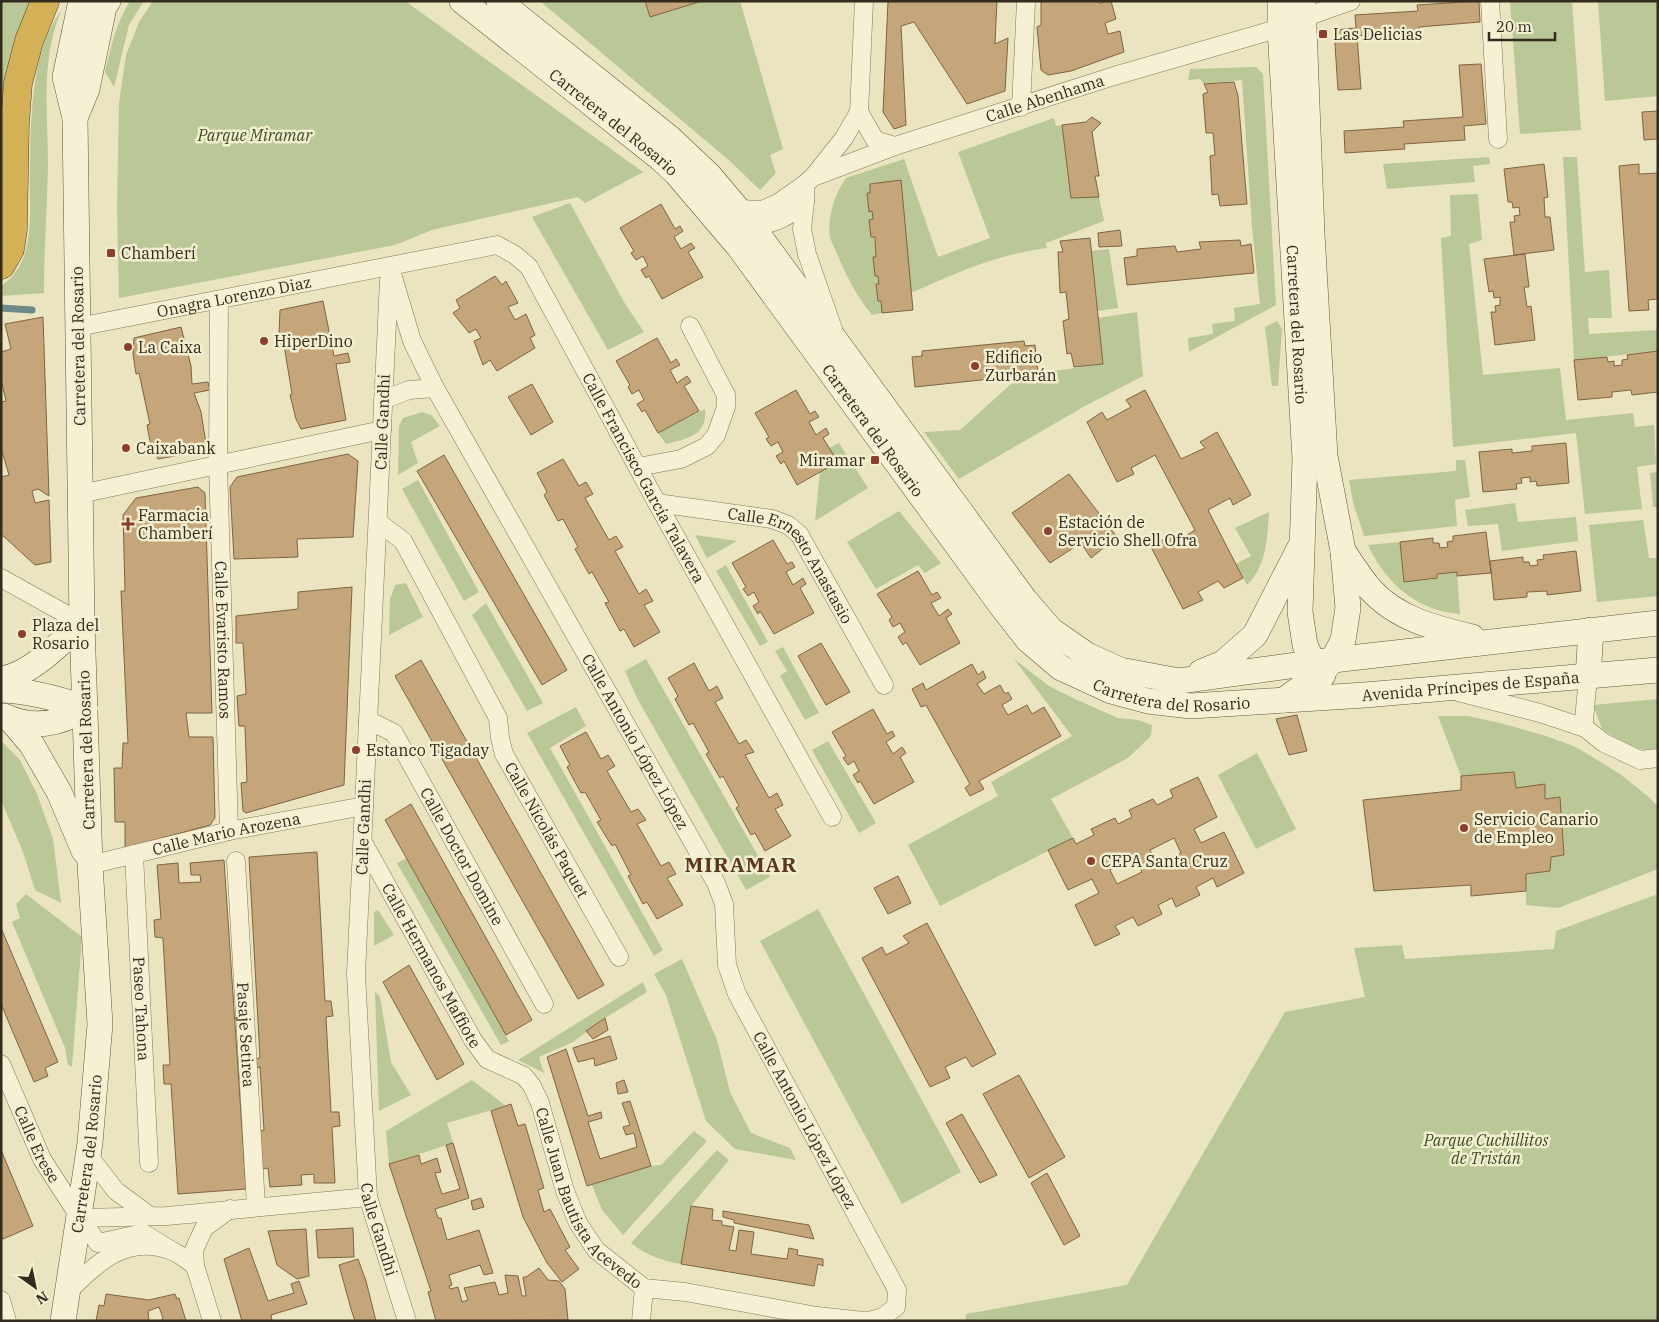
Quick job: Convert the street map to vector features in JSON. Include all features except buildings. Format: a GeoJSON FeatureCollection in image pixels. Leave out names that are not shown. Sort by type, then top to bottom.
{"type":"FeatureCollection","features":[{"type":"Feature","properties":{"kind":"highway"},"geometry":{"type":"LineString","coordinates":[[1,265],[10,248],[13,229],[15,124],[18,83],[29,41],[45,1]]}},
{"type":"Feature","properties":{"kind":"main road","name":"Carretera del Rosario"},"geometry":{"type":"LineString","coordinates":[[63,1321],[88,1156],[100,1024],[90,865],[82,623],[75,118],[64,76],[81,1]]}},
{"type":"Feature","properties":{"kind":"main road","name":"Carretera del Rosario"},"geometry":{"type":"LineString","coordinates":[[75,118],[88,89],[104,7],[108,1]]}},
{"type":"Feature","properties":{"kind":"main road"},"geometry":{"type":"LineString","coordinates":[[97,40],[121,1]]}},
{"type":"Feature","properties":{"kind":"main road","name":"Carretera del Rosario"},"geometry":{"type":"LineString","coordinates":[[462,1],[661,158],[739,247],[1028,640],[1061,668],[1111,691],[1148,702],[1191,706],[1284,700],[1322,665],[1344,640],[1348,608],[1343,551],[1325,456],[1312,234],[1303,9]]}},
{"type":"Feature","properties":{"kind":"main road","name":"Carretera del Rosario"},"geometry":{"type":"LineString","coordinates":[[499,1],[672,139],[709,175],[745,217],[1025,600],[1051,630],[1087,655],[1120,670],[1179,681],[1322,665]]}},
{"type":"Feature","properties":{"kind":"main road","name":"Carretera del Rosario"},"geometry":{"type":"LineString","coordinates":[[1179,681],[1223,663],[1255,635],[1302,545],[1305,459],[1280,1]]}},
{"type":"Feature","properties":{"kind":"main road"},"geometry":{"type":"LineString","coordinates":[[1302,545],[1300,612],[1305,645],[1334,683],[1365,695]]}},
{"type":"Feature","properties":{"kind":"main road"},"geometry":{"type":"LineString","coordinates":[[1343,551],[1370,589],[1397,612],[1430,626],[1487,641]]}},
{"type":"Feature","properties":{"kind":"main road"},"geometry":{"type":"LineString","coordinates":[[1,679],[11,677],[42,658],[82,623]]}},
{"type":"Feature","properties":{"kind":"main road"},"geometry":{"type":"LineString","coordinates":[[1322,665],[1487,641],[1658,623]]}},
{"type":"Feature","properties":{"kind":"main road"},"geometry":{"type":"LineString","coordinates":[[1588,677],[1591,630]]}},
{"type":"Feature","properties":{"kind":"main road","name":"Avenida Príncipes de España"},"geometry":{"type":"LineString","coordinates":[[1284,700],[1658,670]]}},
{"type":"Feature","properties":{"kind":"main road"},"geometry":{"type":"LineString","coordinates":[[1,690],[52,697],[85,708]]}},
{"type":"Feature","properties":{"kind":"main road"},"geometry":{"type":"LineString","coordinates":[[5,717],[32,723],[55,723],[85,708]]}},
{"type":"Feature","properties":{"kind":"main road"},"geometry":{"type":"LineString","coordinates":[[5,717],[32,745],[59,792],[90,865]]}},
{"type":"Feature","properties":{"kind":"street"},"geometry":{"type":"LineString","coordinates":[[718,223],[745,217],[778,202],[809,180],[844,138],[859,112],[864,1]]}},
{"type":"Feature","properties":{"kind":"street"},"geometry":{"type":"LineString","coordinates":[[1021,107],[1026,1]]}},
{"type":"Feature","properties":{"kind":"street","name":"Calle Abenhama"},"geometry":{"type":"LineString","coordinates":[[809,180],[895,146],[1114,76],[1280,28],[1303,9],[1351,1]]}},
{"type":"Feature","properties":{"kind":"street"},"geometry":{"type":"LineString","coordinates":[[1490,1],[1498,139]]}},
{"type":"Feature","properties":{"kind":"street"},"geometry":{"type":"LineString","coordinates":[[859,112],[875,140],[895,146]]}},
{"type":"Feature","properties":{"kind":"street"},"geometry":{"type":"LineString","coordinates":[[809,180],[802,229],[807,254],[826,305],[837,342]]}},
{"type":"Feature","properties":{"kind":"street"},"geometry":{"type":"LineString","coordinates":[[745,217],[782,220],[794,213],[805,202]]}},
{"type":"Feature","properties":{"kind":"street","name":"Calle Francisco García Talavera"},"geometry":{"type":"LineString","coordinates":[[390,267],[497,245],[516,255],[529,267],[657,503],[832,817]]}},
{"type":"Feature","properties":{"kind":"street","name":"Onagra Lorenzo Diaz"},"geometry":{"type":"LineString","coordinates":[[78,327],[390,267]]}},
{"type":"Feature","properties":{"kind":"street","name":"Calle Antonio López López"},"geometry":{"type":"LineString","coordinates":[[390,267],[412,342],[435,388],[716,883],[724,904],[727,965],[736,994],[897,1290],[896,1307],[880,1320]]}},
{"type":"Feature","properties":{"kind":"street","name":"Calle Gandhi"},"geometry":{"type":"LineString","coordinates":[[390,267],[356,974],[368,1197],[408,1321]]}},
{"type":"Feature","properties":{"kind":"street","name":"Calle Evaristo Ramos"},"geometry":{"type":"LineString","coordinates":[[219,300],[218,464],[230,831]]}},
{"type":"Feature","properties":{"kind":"street"},"geometry":{"type":"LineString","coordinates":[[638,467],[681,459],[707,446],[716,435],[726,407],[726,395],[690,326]]}},
{"type":"Feature","properties":{"kind":"street"},"geometry":{"type":"LineString","coordinates":[[386,344],[412,342]]}},
{"type":"Feature","properties":{"kind":"street"},"geometry":{"type":"LineString","coordinates":[[383,400],[409,390],[435,388]]}},
{"type":"Feature","properties":{"kind":"street"},"geometry":{"type":"LineString","coordinates":[[80,494],[382,430]]}},
{"type":"Feature","properties":{"kind":"street","name":"Calle Ernesto Anastasio"},"geometry":{"type":"LineString","coordinates":[[657,503],[772,519],[788,525],[799,534],[884,685]]}},
{"type":"Feature","properties":{"kind":"street","name":"Calle Nicolás Paquet"},"geometry":{"type":"LineString","coordinates":[[378,522],[403,541],[498,718],[504,754],[619,957]]}},
{"type":"Feature","properties":{"kind":"street"},"geometry":{"type":"LineString","coordinates":[[1,578],[82,623]]}},
{"type":"Feature","properties":{"kind":"street"},"geometry":{"type":"LineString","coordinates":[[1585,728],[1588,677]]}},
{"type":"Feature","properties":{"kind":"street"},"geometry":{"type":"LineString","coordinates":[[1446,688],[1540,713],[1585,728],[1604,743],[1640,760],[1654,763]]}},
{"type":"Feature","properties":{"kind":"street","name":"Calle Doctor Domine"},"geometry":{"type":"LineString","coordinates":[[368,720],[394,733],[544,1004]]}},
{"type":"Feature","properties":{"kind":"street","name":"Calle Mario Arozena"},"geometry":{"type":"LineString","coordinates":[[90,865],[230,831],[364,806]]}},
{"type":"Feature","properties":{"kind":"street","name":"Calle Hermanos Maffiote"},"geometry":{"type":"LineString","coordinates":[[363,844],[473,1040],[487,1059]]}},
{"type":"Feature","properties":{"kind":"street","name":"Paseo Tahona"},"geometry":{"type":"LineString","coordinates":[[134,854],[149,1163]]}},
{"type":"Feature","properties":{"kind":"street","name":"Pasaje Setirea"},"geometry":{"type":"LineString","coordinates":[[236,861],[256,1206]]}},
{"type":"Feature","properties":{"kind":"street","name":"Calle Juan Bautista Acevedo"},"geometry":{"type":"LineString","coordinates":[[487,1059],[524,1076],[532,1086],[540,1103],[565,1191],[578,1223],[596,1250],[644,1288],[685,1292],[817,1316],[864,1321]]}},
{"type":"Feature","properties":{"kind":"street","name":"Calle Erese"},"geometry":{"type":"LineString","coordinates":[[1,1064],[42,1159],[98,1243],[143,1234],[174,1252]]}},
{"type":"Feature","properties":{"kind":"street"},"geometry":{"type":"LineString","coordinates":[[88,1156],[116,1192],[150,1216]]}},
{"type":"Feature","properties":{"kind":"street"},"geometry":{"type":"LineString","coordinates":[[80,1218],[150,1216],[368,1197]]}},
{"type":"Feature","properties":{"kind":"street"},"geometry":{"type":"LineString","coordinates":[[212,1321],[195,1266],[194,1250],[204,1228],[230,1209]]}},
{"type":"Feature","properties":{"kind":"street"},"geometry":{"type":"LineString","coordinates":[[68,1292],[97,1263],[131,1247],[154,1245],[174,1252],[195,1266]]}},
{"type":"Feature","properties":{"kind":"street"},"geometry":{"type":"LineString","coordinates":[[641,1321],[644,1288]]}},
{"type":"Feature","properties":{"kind":"street"},"geometry":{"type":"LineString","coordinates":[[1,1300],[7,1321]]}},
{"type":"Feature","properties":{"kind":"green space"},"geometry":{"type":"Polygon","coordinates":[[[1,1],[30,1],[1,210],[1,1]]]}},
{"type":"Feature","properties":{"kind":"green space"},"geometry":{"type":"Polygon","coordinates":[[[130,1],[144,1],[129,25],[114,87],[105,72],[117,27],[130,1]]]}},
{"type":"Feature","properties":{"kind":"green space","name":"Parque Miramar"},"geometry":{"type":"Polygon","coordinates":[[[153,1],[405,1],[643,172],[585,203],[578,197],[432,230],[395,245],[119,298],[117,207],[119,103],[126,55],[139,22],[153,1]]]}},
{"type":"Feature","properties":{"kind":"green space"},"geometry":{"type":"Polygon","coordinates":[[[540,1],[740,1],[783,149],[770,155],[776,173],[760,190],[731,162],[540,1]]]}},
{"type":"Feature","properties":{"kind":"green space"},"geometry":{"type":"Polygon","coordinates":[[[1510,1],[1572,1],[1581,130],[1520,134],[1510,1]]]}},
{"type":"Feature","properties":{"kind":"green space"},"geometry":{"type":"Polygon","coordinates":[[[1598,1],[1658,1],[1658,96],[1605,101],[1598,1]]]}},
{"type":"Feature","properties":{"kind":"green space"},"geometry":{"type":"Polygon","coordinates":[[[61,11],[54,30],[48,68],[48,166],[44,293],[1,296],[1,286],[18,269],[26,248],[30,216],[30,148],[33,98],[42,50],[50,29],[61,11]]]}},
{"type":"Feature","properties":{"kind":"green space"},"geometry":{"type":"Polygon","coordinates":[[[1256,67],[1263,74],[1276,305],[1189,352],[1188,338],[1213,334],[1212,324],[1235,321],[1234,308],[1260,304],[1252,227],[1242,80],[1204,84],[1200,79],[1188,80],[1190,69],[1256,67]]]}},
{"type":"Feature","properties":{"kind":"green space"},"geometry":{"type":"Polygon","coordinates":[[[1054,118],[1056,126],[1062,125],[1071,197],[1099,197],[1104,221],[1046,243],[1047,248],[994,260],[911,293],[900,180],[870,184],[870,193],[867,194],[869,211],[872,211],[882,313],[872,315],[851,284],[830,237],[829,230],[833,206],[838,191],[846,178],[904,159],[938,257],[990,238],[958,152],[1054,118]]]}},
{"type":"Feature","properties":{"kind":"green space"},"geometry":{"type":"Polygon","coordinates":[[[1489,157],[1490,164],[1473,166],[1475,182],[1387,189],[1383,164],[1489,157]]]}},
{"type":"Feature","properties":{"kind":"green space"},"geometry":{"type":"Polygon","coordinates":[[[1563,157],[1577,157],[1585,272],[1609,270],[1612,318],[1588,318],[1589,334],[1658,330],[1658,351],[1574,360],[1563,157]]]}},
{"type":"Feature","properties":{"kind":"green space"},"geometry":{"type":"Polygon","coordinates":[[[1478,194],[1482,240],[1469,244],[1483,375],[1560,368],[1566,420],[1633,413],[1635,427],[1654,425],[1656,464],[1637,467],[1642,509],[1585,514],[1576,433],[1453,447],[1441,238],[1451,236],[1450,195],[1478,194]]]}},
{"type":"Feature","properties":{"kind":"green space"},"geometry":{"type":"Polygon","coordinates":[[[570,203],[624,302],[644,332],[608,350],[532,217],[570,203]]]}},
{"type":"Feature","properties":{"kind":"green space"},"geometry":{"type":"Polygon","coordinates":[[[1109,249],[1118,308],[1097,311],[1091,251],[1109,249]]]}},
{"type":"Feature","properties":{"kind":"green space"},"geometry":{"type":"Polygon","coordinates":[[[1137,312],[1143,376],[1085,406],[959,479],[924,432],[960,430],[1020,376],[1103,364],[1098,318],[1137,312]]]}},
{"type":"Feature","properties":{"kind":"green space"},"geometry":{"type":"Polygon","coordinates":[[[1277,321],[1282,329],[1278,386],[1272,386],[1265,327],[1277,321]]]}},
{"type":"Feature","properties":{"kind":"green space"},"geometry":{"type":"Polygon","coordinates":[[[705,409],[703,425],[700,430],[688,438],[666,444],[658,433],[705,409]]]}},
{"type":"Feature","properties":{"kind":"green space"},"geometry":{"type":"Polygon","coordinates":[[[422,412],[431,415],[440,426],[411,442],[418,463],[398,475],[399,426],[403,418],[422,412]]]}},
{"type":"Feature","properties":{"kind":"green space"},"geometry":{"type":"Polygon","coordinates":[[[839,443],[868,488],[815,521],[820,472],[837,462],[829,448],[839,443]]]}},
{"type":"Feature","properties":{"kind":"green space"},"geometry":{"type":"Polygon","coordinates":[[[1456,460],[1465,460],[1470,497],[1455,500],[1457,526],[1364,536],[1353,502],[1349,480],[1456,471],[1456,460]]]}},
{"type":"Feature","properties":{"kind":"green space"},"geometry":{"type":"Polygon","coordinates":[[[1658,472],[1658,507],[1653,507],[1650,473],[1658,472]]]}},
{"type":"Feature","properties":{"kind":"green space"},"geometry":{"type":"Polygon","coordinates":[[[418,480],[479,592],[464,601],[402,489],[418,480]]]}},
{"type":"Feature","properties":{"kind":"green space"},"geometry":{"type":"Polygon","coordinates":[[[1515,503],[1518,522],[1576,517],[1578,541],[1502,551],[1498,524],[1468,526],[1465,510],[1515,503]]]}},
{"type":"Feature","properties":{"kind":"green space"},"geometry":{"type":"Polygon","coordinates":[[[899,511],[941,563],[925,573],[918,565],[876,589],[847,542],[899,511]]]}},
{"type":"Feature","properties":{"kind":"green space"},"geometry":{"type":"Polygon","coordinates":[[[1269,512],[1265,551],[1259,569],[1247,585],[1236,564],[1251,556],[1235,528],[1269,512]]]}},
{"type":"Feature","properties":{"kind":"green space"},"geometry":{"type":"Polygon","coordinates":[[[1643,520],[1649,558],[1658,558],[1658,596],[1597,602],[1589,525],[1643,520]]]}},
{"type":"Feature","properties":{"kind":"green space"},"geometry":{"type":"Polygon","coordinates":[[[695,535],[737,541],[707,558],[695,535]]]}},
{"type":"Feature","properties":{"kind":"green space"},"geometry":{"type":"Polygon","coordinates":[[[1400,542],[1404,582],[1437,578],[1437,574],[1457,572],[1460,614],[1437,610],[1404,593],[1387,576],[1368,545],[1400,542]]]}},
{"type":"Feature","properties":{"kind":"green space"},"geometry":{"type":"Polygon","coordinates":[[[726,565],[768,642],[760,646],[716,571],[726,565]]]}},
{"type":"Feature","properties":{"kind":"green space"},"geometry":{"type":"Polygon","coordinates":[[[406,583],[423,617],[389,635],[390,599],[395,585],[406,583]]]}},
{"type":"Feature","properties":{"kind":"green space"},"geometry":{"type":"Polygon","coordinates":[[[486,603],[543,703],[527,711],[472,615],[486,603]]]}},
{"type":"Feature","properties":{"kind":"green space"},"geometry":{"type":"Polygon","coordinates":[[[783,647],[819,713],[805,720],[780,676],[787,671],[775,651],[783,647]]]}},
{"type":"Feature","properties":{"kind":"green space"},"geometry":{"type":"Polygon","coordinates":[[[646,659],[770,877],[746,890],[637,698],[625,671],[646,659]]]}},
{"type":"Feature","properties":{"kind":"green space"},"geometry":{"type":"Polygon","coordinates":[[[1014,659],[1049,686],[1075,699],[1118,718],[1138,720],[1152,725],[1151,736],[1128,758],[1051,799],[1073,838],[940,906],[908,845],[998,796],[991,782],[1072,736],[1014,659]]]}},
{"type":"Feature","properties":{"kind":"green space"},"geometry":{"type":"Polygon","coordinates":[[[1658,699],[1658,748],[1647,750],[1630,748],[1602,729],[1593,705],[1658,699]]]}},
{"type":"Feature","properties":{"kind":"green space"},"geometry":{"type":"Polygon","coordinates":[[[576,707],[586,726],[550,748],[663,950],[654,956],[527,733],[576,707]]]}},
{"type":"Feature","properties":{"kind":"green space"},"geometry":{"type":"Polygon","coordinates":[[[1438,716],[1468,716],[1546,736],[1576,747],[1620,774],[1650,798],[1658,807],[1658,869],[1558,908],[1526,905],[1526,874],[1550,871],[1551,857],[1564,855],[1560,797],[1545,799],[1544,785],[1516,788],[1514,772],[1461,776],[1438,716]]]}},
{"type":"Feature","properties":{"kind":"green space"},"geometry":{"type":"Polygon","coordinates":[[[1,741],[20,760],[37,794],[53,839],[61,903],[35,890],[23,852],[1,800],[1,741]]]}},
{"type":"Feature","properties":{"kind":"green space"},"geometry":{"type":"Polygon","coordinates":[[[828,741],[876,823],[859,833],[812,750],[828,741]]]}},
{"type":"Feature","properties":{"kind":"green space"},"geometry":{"type":"Polygon","coordinates":[[[1257,753],[1296,829],[1256,849],[1218,775],[1257,753]]]}},
{"type":"Feature","properties":{"kind":"green space"},"geometry":{"type":"Polygon","coordinates":[[[407,858],[509,1041],[501,1045],[397,863],[407,858]]]}},
{"type":"Feature","properties":{"kind":"green space"},"geometry":{"type":"Polygon","coordinates":[[[26,894],[82,937],[72,1067],[68,1065],[65,1048],[12,922],[20,918],[16,904],[26,894]]]}},
{"type":"Feature","properties":{"kind":"green space","name":"Parque Cuchillitos de Tristán"},"geometry":{"type":"Polygon","coordinates":[[[1658,894],[1658,1321],[965,1321],[966,1314],[1127,1285],[1285,1012],[1365,997],[1354,948],[1402,945],[1405,959],[1554,949],[1556,931],[1658,894]]]}},
{"type":"Feature","properties":{"kind":"green space"},"geometry":{"type":"Polygon","coordinates":[[[818,909],[961,1172],[902,1204],[760,941],[818,909]]]}},
{"type":"Feature","properties":{"kind":"green space"},"geometry":{"type":"Polygon","coordinates":[[[378,910],[394,935],[374,946],[374,912],[378,910]]]}},
{"type":"Feature","properties":{"kind":"green space"},"geometry":{"type":"Polygon","coordinates":[[[682,959],[717,1040],[730,1092],[751,1133],[790,1148],[796,1160],[735,1149],[706,1121],[666,995],[654,974],[682,959]]]}},
{"type":"Feature","properties":{"kind":"green space"},"geometry":{"type":"Polygon","coordinates":[[[643,982],[647,992],[605,1018],[573,1042],[539,1057],[544,1073],[518,1060],[643,982]]]}},
{"type":"Feature","properties":{"kind":"green space"},"geometry":{"type":"Polygon","coordinates":[[[375,991],[380,997],[391,1062],[411,1095],[379,1111],[375,991]]]}},
{"type":"Feature","properties":{"kind":"green space"},"geometry":{"type":"Polygon","coordinates":[[[472,1080],[506,1106],[447,1123],[453,1143],[389,1164],[386,1131],[472,1080]]]}},
{"type":"Feature","properties":{"kind":"green space"},"geometry":{"type":"Polygon","coordinates":[[[694,1131],[707,1141],[623,1235],[602,1210],[592,1185],[651,1166],[661,1165],[694,1131]]]}},
{"type":"Feature","properties":{"kind":"green space"},"geometry":{"type":"Polygon","coordinates":[[[717,1150],[729,1160],[691,1206],[681,1264],[655,1257],[631,1243],[717,1150]]]}},
{"type":"Feature","properties":{"kind":"waterway"},"geometry":{"type":"LineString","coordinates":[[1,308],[32,310]]}},
{"type":"Feature","properties":{"kind":"place","name":"Las Delicias"},"geometry":{"type":"Point","coordinates":[1323,34]}},
{"type":"Feature","properties":{"kind":"place","name":"Chamberí"},"geometry":{"type":"Point","coordinates":[111,253]}},
{"type":"Feature","properties":{"kind":"place","name":"HiperDino"},"geometry":{"type":"Point","coordinates":[264,341]}},
{"type":"Feature","properties":{"kind":"place","name":"La Caixa"},"geometry":{"type":"Point","coordinates":[128,347]}},
{"type":"Feature","properties":{"kind":"place","name":"Edificio Zurbarán"},"geometry":{"type":"Point","coordinates":[975,366]}},
{"type":"Feature","properties":{"kind":"place","name":"Caixabank"},"geometry":{"type":"Point","coordinates":[126,448]}},
{"type":"Feature","properties":{"kind":"place","name":"Miramar"},"geometry":{"type":"Point","coordinates":[875,460]}},
{"type":"Feature","properties":{"kind":"place","name":"Farmacia Chamberí"},"geometry":{"type":"Point","coordinates":[128,524]}},
{"type":"Feature","properties":{"kind":"place","name":"Estación de Servicio Shell Ofra"},"geometry":{"type":"Point","coordinates":[1048,531]}},
{"type":"Feature","properties":{"kind":"place","name":"Plaza del Rosario"},"geometry":{"type":"Point","coordinates":[22,634]}},
{"type":"Feature","properties":{"kind":"place","name":"Estanco Tigaday"},"geometry":{"type":"Point","coordinates":[356,750]}},
{"type":"Feature","properties":{"kind":"place","name":"Servicio Canario de Empleo"},"geometry":{"type":"Point","coordinates":[1464,828]}},
{"type":"Feature","properties":{"kind":"place","name":"CEPA Santa Cruz"},"geometry":{"type":"Point","coordinates":[1091,861]}},
{"type":"Feature","properties":{"kind":"district","name":"MIRAMAR"},"geometry":{"type":"Point","coordinates":[741,864]}}]}
